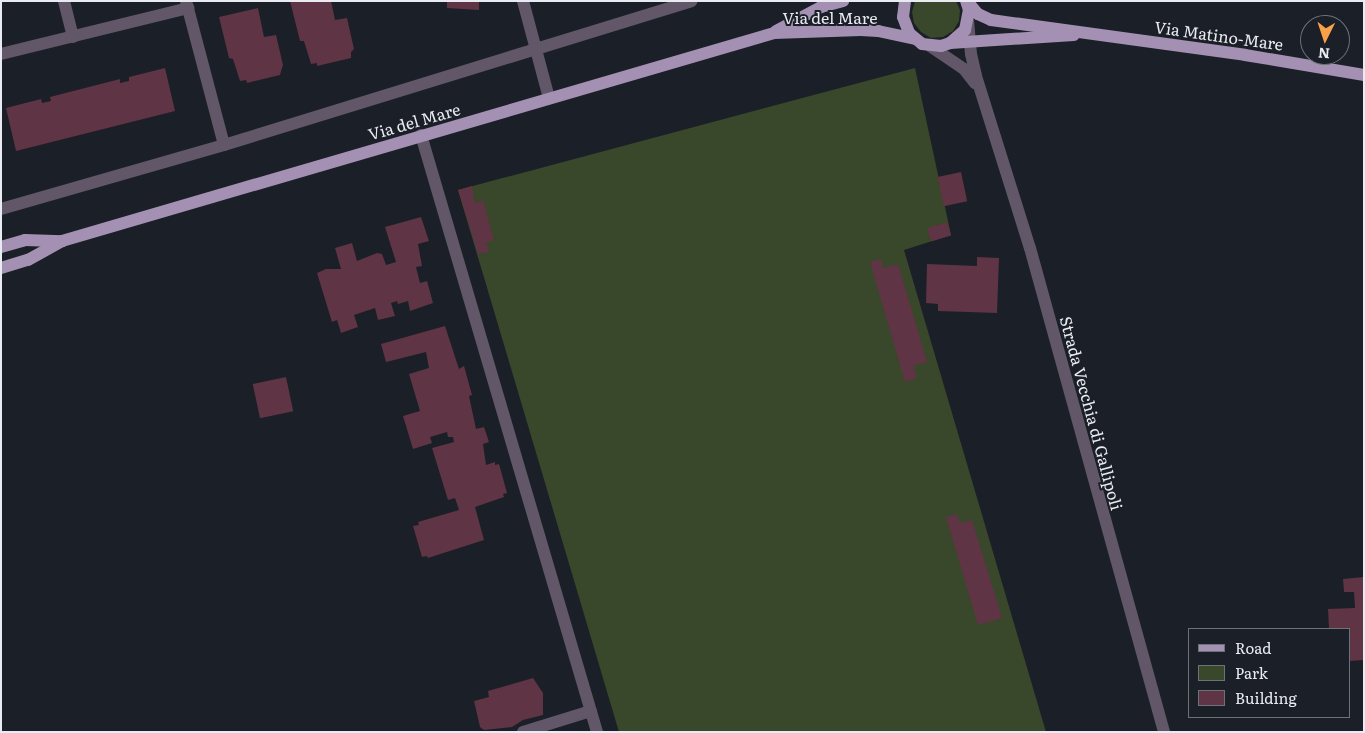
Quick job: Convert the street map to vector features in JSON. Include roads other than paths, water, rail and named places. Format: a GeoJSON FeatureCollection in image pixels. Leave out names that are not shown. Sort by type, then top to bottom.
{"type":"FeatureCollection","features":[{"type":"Feature","properties":{"kind":"main road","name":"Via del Mare"},"geometry":{"type":"LineString","coordinates":[[1,268],[28,260],[62,241],[774,33],[821,7],[843,1]]}},
{"type":"Feature","properties":{"kind":"main road"},"geometry":{"type":"LineString","coordinates":[[905,1],[904,25],[915,39]]}},
{"type":"Feature","properties":{"kind":"main road"},"geometry":{"type":"LineString","coordinates":[[950,43],[965,30],[968,20],[966,1]]}},
{"type":"Feature","properties":{"kind":"main road"},"geometry":{"type":"LineString","coordinates":[[966,1],[978,14],[991,20],[1098,34]]}},
{"type":"Feature","properties":{"kind":"main road","name":"Via del Mare"},"geometry":{"type":"LineString","coordinates":[[774,33],[878,31],[915,39],[930,46]]}},
{"type":"Feature","properties":{"kind":"main road"},"geometry":{"type":"LineString","coordinates":[[930,46],[950,43],[1098,34]]}},
{"type":"Feature","properties":{"kind":"main road","name":"Via Matino-Mare"},"geometry":{"type":"LineString","coordinates":[[1098,34],[1364,74]]}},
{"type":"Feature","properties":{"kind":"main road","name":"Via del Mare"},"geometry":{"type":"LineString","coordinates":[[1,247],[25,240],[62,241]]}},
{"type":"Feature","properties":{"kind":"street"},"geometry":{"type":"LineString","coordinates":[[64,1],[73,37]]}},
{"type":"Feature","properties":{"kind":"street"},"geometry":{"type":"LineString","coordinates":[[523,1],[549,98]]}},
{"type":"Feature","properties":{"kind":"street"},"geometry":{"type":"LineString","coordinates":[[1,209],[224,145],[691,1]]}},
{"type":"Feature","properties":{"kind":"street"},"geometry":{"type":"LineString","coordinates":[[1,54],[73,37],[187,4],[224,145]]}},
{"type":"Feature","properties":{"kind":"street","name":"Strada Vecchia di Gallipoli"},"geometry":{"type":"LineString","coordinates":[[968,20],[976,76],[1030,248],[1164,732]]}},
{"type":"Feature","properties":{"kind":"street","name":"Strada Vecchia di Gallipoli"},"geometry":{"type":"LineString","coordinates":[[930,46],[964,69],[986,103]]}},
{"type":"Feature","properties":{"kind":"street"},"geometry":{"type":"LineString","coordinates":[[421,136],[597,732]]}},
{"type":"Feature","properties":{"kind":"street"},"geometry":{"type":"LineString","coordinates":[[523,732],[591,711]]}}]}
